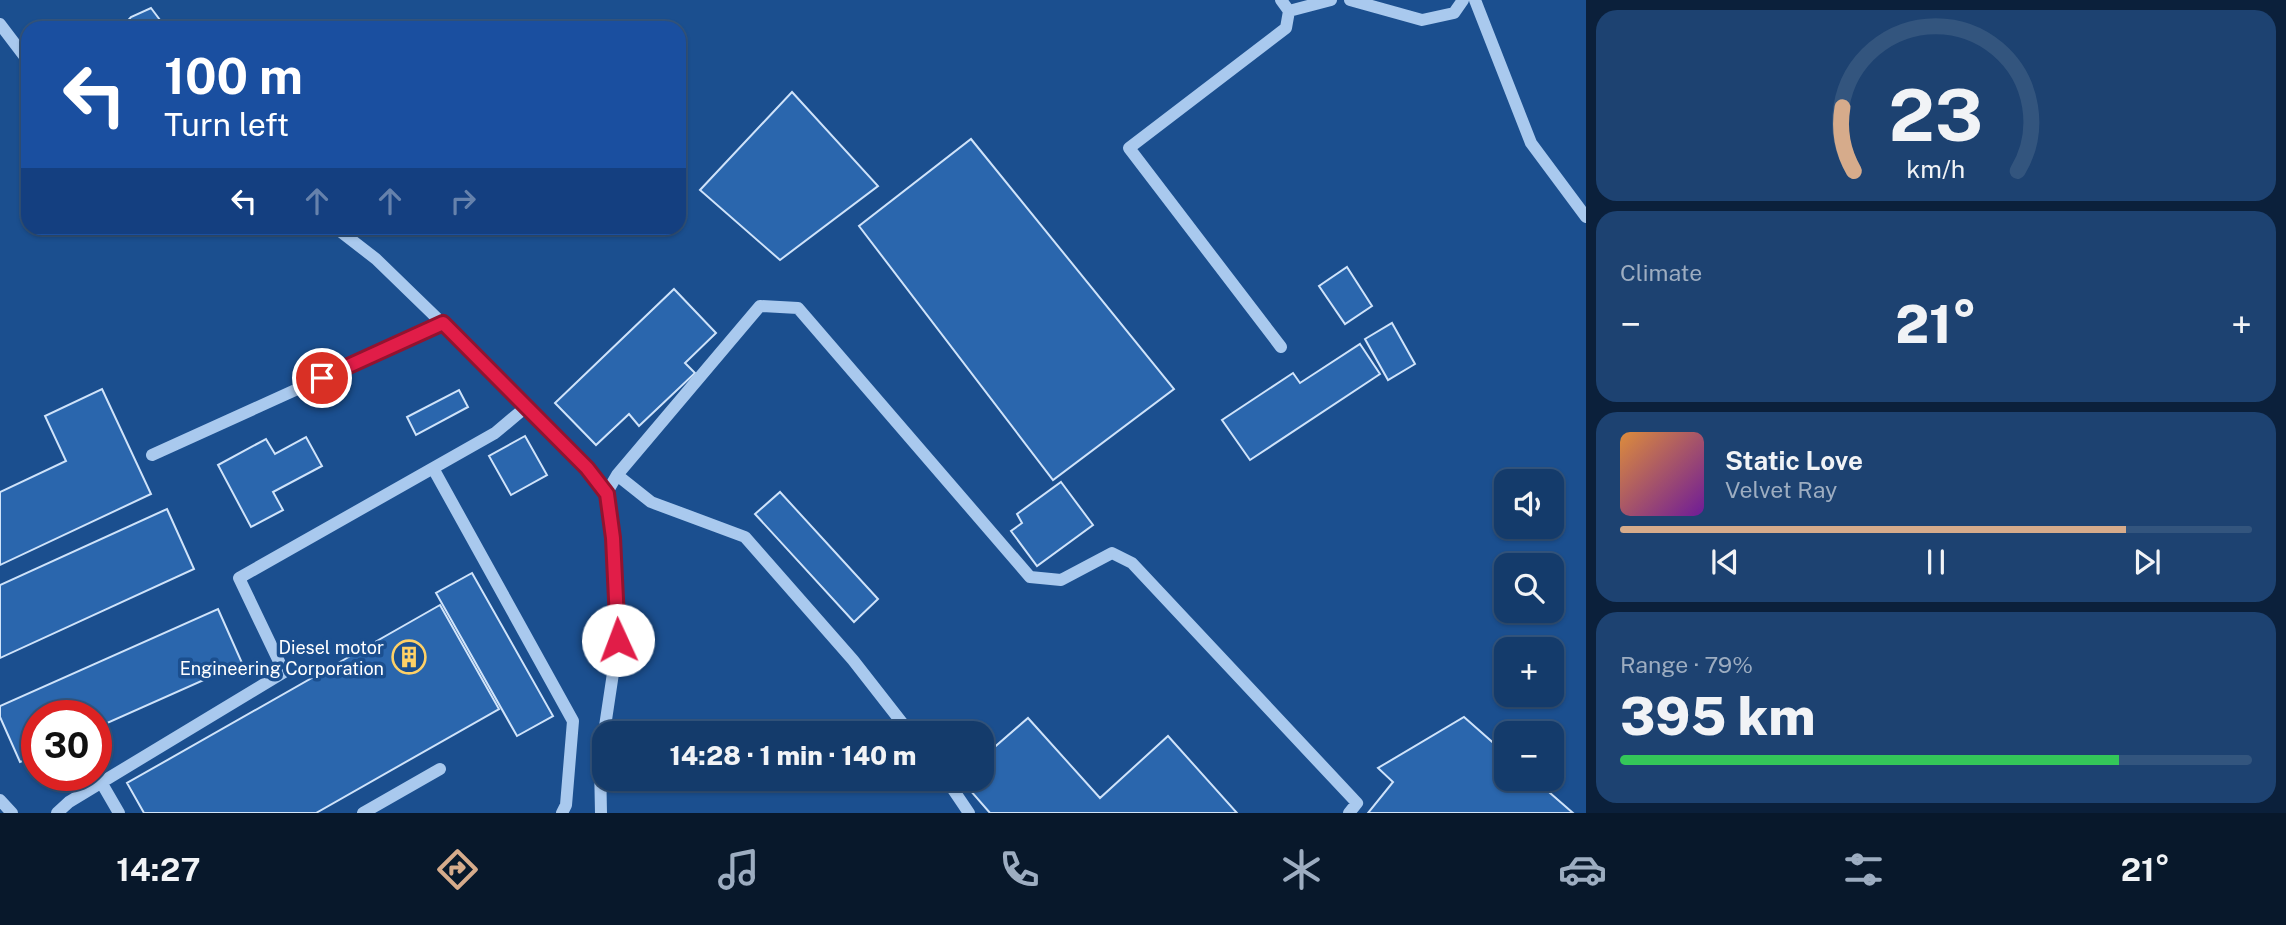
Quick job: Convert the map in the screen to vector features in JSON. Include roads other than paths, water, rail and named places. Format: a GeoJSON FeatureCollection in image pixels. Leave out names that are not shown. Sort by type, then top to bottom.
{"type":"FeatureCollection","features":[{"type":"Feature","properties":{"kind":"street"},"geometry":{"type":"LineString","coordinates":[[1281,0],[1289,11],[1286,28],[1129,148],[1281,347]]}},
{"type":"Feature","properties":{"kind":"street"},"geometry":{"type":"LineString","coordinates":[[1289,11],[1331,0]]}},
{"type":"Feature","properties":{"kind":"street"},"geometry":{"type":"LineString","coordinates":[[1350,0],[1422,20],[1454,13],[1463,0]]}},
{"type":"Feature","properties":{"kind":"street"},"geometry":{"type":"LineString","coordinates":[[1475,0],[1531,143],[1586,217]]}},
{"type":"Feature","properties":{"kind":"street"},"geometry":{"type":"LineString","coordinates":[[0,24],[21,52]]}},
{"type":"Feature","properties":{"kind":"street"},"geometry":{"type":"LineString","coordinates":[[345,235],[376,259],[443,323],[587,468],[607,494],[613,538],[618,640],[606,721]]}},
{"type":"Feature","properties":{"kind":"street"},"geometry":{"type":"LineString","coordinates":[[607,494],[617,475],[760,306],[798,308],[1030,577],[1061,580],[1112,553],[1132,563],[1357,803],[1349,813]]}},
{"type":"Feature","properties":{"kind":"street"},"geometry":{"type":"LineString","coordinates":[[152,455],[443,323]]}},
{"type":"Feature","properties":{"kind":"street"},"geometry":{"type":"LineString","coordinates":[[112,775],[284,672],[239,578],[434,470],[495,433],[526,407]]}},
{"type":"Feature","properties":{"kind":"street"},"geometry":{"type":"LineString","coordinates":[[434,470],[573,721],[566,805],[562,813]]}},
{"type":"Feature","properties":{"kind":"street"},"geometry":{"type":"LineString","coordinates":[[617,475],[651,502],[745,537],[853,660],[901,721]]}},
{"type":"Feature","properties":{"kind":"street"},"geometry":{"type":"LineString","coordinates":[[363,813],[440,769]]}},
{"type":"Feature","properties":{"kind":"street"},"geometry":{"type":"LineString","coordinates":[[57,813],[87,791]]}},
{"type":"Feature","properties":{"kind":"street"},"geometry":{"type":"LineString","coordinates":[[106,791],[119,813]]}},
{"type":"Feature","properties":{"kind":"street"},"geometry":{"type":"LineString","coordinates":[[601,791],[601,813]]}},
{"type":"Feature","properties":{"kind":"street"},"geometry":{"type":"LineString","coordinates":[[954,791],[969,813]]}},
{"type":"Feature","properties":{"kind":"street"},"geometry":{"type":"LineString","coordinates":[[0,800],[12,813]]}},
{"type":"Feature","properties":{"kind":"place","name":"Diesel motor Engineering Corporation"},"geometry":{"type":"Point","coordinates":[409,657]}}]}
